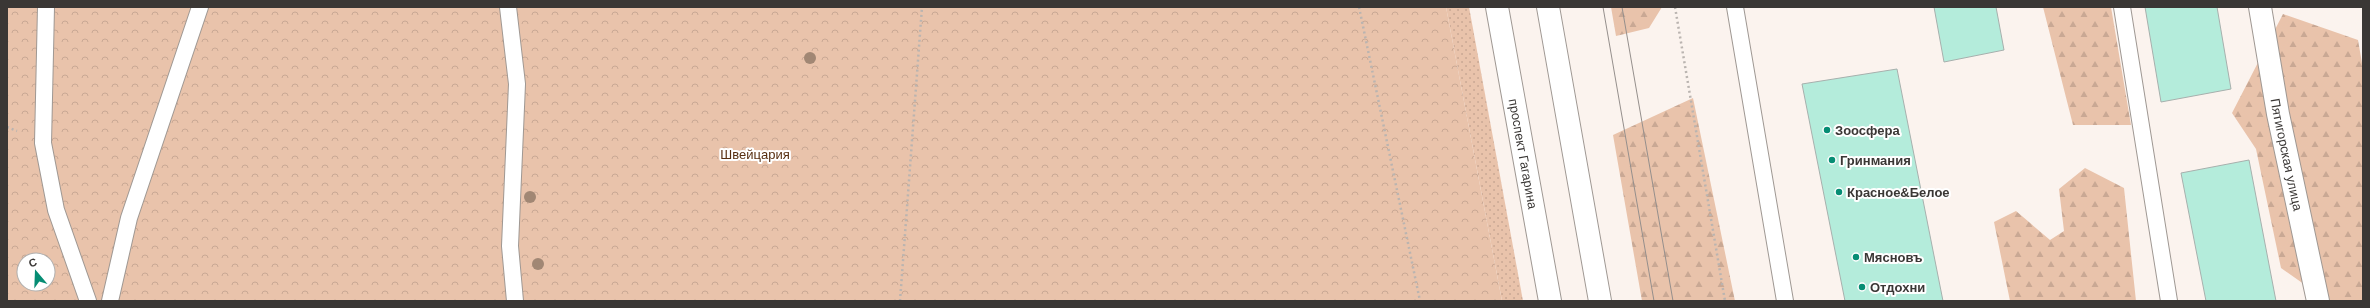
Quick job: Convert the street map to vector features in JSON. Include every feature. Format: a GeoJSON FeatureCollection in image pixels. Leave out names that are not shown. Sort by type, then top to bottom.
{"type":"FeatureCollection","features":[{"type":"Feature","properties":{"kind":"main road","name":"проспект Гагарина"},"geometry":{"type":"LineString","coordinates":[[1497,7],[1550,301]]}},
{"type":"Feature","properties":{"kind":"main road"},"geometry":{"type":"LineString","coordinates":[[1548,7],[1600,301]]}},
{"type":"Feature","properties":{"kind":"main road","name":"Пятигорская улица"},"geometry":{"type":"LineString","coordinates":[[2260,7],[2278,114],[2318,301]]}},
{"type":"Feature","properties":{"kind":"lane"},"geometry":{"type":"LineString","coordinates":[[46,7],[43,143],[56,210],[88,301]]}},
{"type":"Feature","properties":{"kind":"lane"},"geometry":{"type":"LineString","coordinates":[[110,301],[129,218],[200,7]]}},
{"type":"Feature","properties":{"kind":"lane"},"geometry":{"type":"LineString","coordinates":[[508,7],[517,84],[510,246],[515,301]]}},
{"type":"Feature","properties":{"kind":"lane"},"geometry":{"type":"LineString","coordinates":[[1735,7],[1785,301]]}},
{"type":"Feature","properties":{"kind":"lane"},"geometry":{"type":"LineString","coordinates":[[2122,7],[2169,301]]}},
{"type":"Feature","properties":{"kind":"path"},"geometry":{"type":"LineString","coordinates":[[900,301],[922,7]]}},
{"type":"Feature","properties":{"kind":"path"},"geometry":{"type":"LineString","coordinates":[[1359,7],[1420,301]]}},
{"type":"Feature","properties":{"kind":"path"},"geometry":{"type":"LineString","coordinates":[[1675,7],[1725,301]]}},
{"type":"Feature","properties":{"kind":"green space","name":"Швейцария"},"geometry":{"type":"Polygon","coordinates":[[[7,7],[1446,7],[1502,301],[7,301],[7,7]]]}},
{"type":"Feature","properties":{"kind":"green space"},"geometry":{"type":"Polygon","coordinates":[[[1446,7],[1469,7],[1523,301],[1502,301],[1446,7]]]}},
{"type":"Feature","properties":{"kind":"green space"},"geometry":{"type":"Polygon","coordinates":[[[1611,7],[1662,7],[1649,28],[1616,36],[1611,7]]]}},
{"type":"Feature","properties":{"kind":"green space"},"geometry":{"type":"Polygon","coordinates":[[[2043,7],[2111,7],[2131,125],[2073,125],[2043,7]]]}},
{"type":"Feature","properties":{"kind":"green space"},"geometry":{"type":"Polygon","coordinates":[[[2283,14],[2358,40],[2363,69],[2363,301],[2328,301],[2281,268],[2256,149],[2232,113],[2283,14]]]}},
{"type":"Feature","properties":{"kind":"green space"},"geometry":{"type":"Polygon","coordinates":[[[1693,98],[1735,301],[1642,301],[1613,135],[1693,98]]]}},
{"type":"Feature","properties":{"kind":"green space"},"geometry":{"type":"Polygon","coordinates":[[[2085,168],[2124,188],[2136,301],[2010,301],[1994,222],[2016,211],[2050,240],[2064,231],[2059,189],[2085,168]]]}},
{"type":"Feature","properties":{"kind":"building"},"geometry":{"type":"Polygon","coordinates":[[[1934,7],[1996,7],[2004,50],[1944,62],[1934,7]]]}},
{"type":"Feature","properties":{"kind":"building"},"geometry":{"type":"Polygon","coordinates":[[[2145,7],[2217,7],[2231,89],[2161,102],[2145,7]]]}},
{"type":"Feature","properties":{"kind":"building"},"geometry":{"type":"Polygon","coordinates":[[[1897,69],[1943,301],[1845,301],[1802,84],[1897,69]]]}},
{"type":"Feature","properties":{"kind":"building"},"geometry":{"type":"Polygon","coordinates":[[[2249,160],[2276,301],[2206,301],[2181,173],[2249,160]]]}},
{"type":"Feature","properties":{"kind":"tram line"},"geometry":{"type":"LineString","coordinates":[[1603,7],[1654,301]]}},
{"type":"Feature","properties":{"kind":"tram line"},"geometry":{"type":"LineString","coordinates":[[1622,7],[1673,301]]}},
{"type":"Feature","properties":{"kind":"place","name":"Зоосфера"},"geometry":{"type":"Point","coordinates":[1827,130]}},
{"type":"Feature","properties":{"kind":"place","name":"Гринмания"},"geometry":{"type":"Point","coordinates":[1832,160]}},
{"type":"Feature","properties":{"kind":"place","name":"Красное&Белое"},"geometry":{"type":"Point","coordinates":[1839,192]}},
{"type":"Feature","properties":{"kind":"place","name":"Мясновъ"},"geometry":{"type":"Point","coordinates":[1856,257]}},
{"type":"Feature","properties":{"kind":"place","name":"Отдохни"},"geometry":{"type":"Point","coordinates":[1862,287]}}]}
